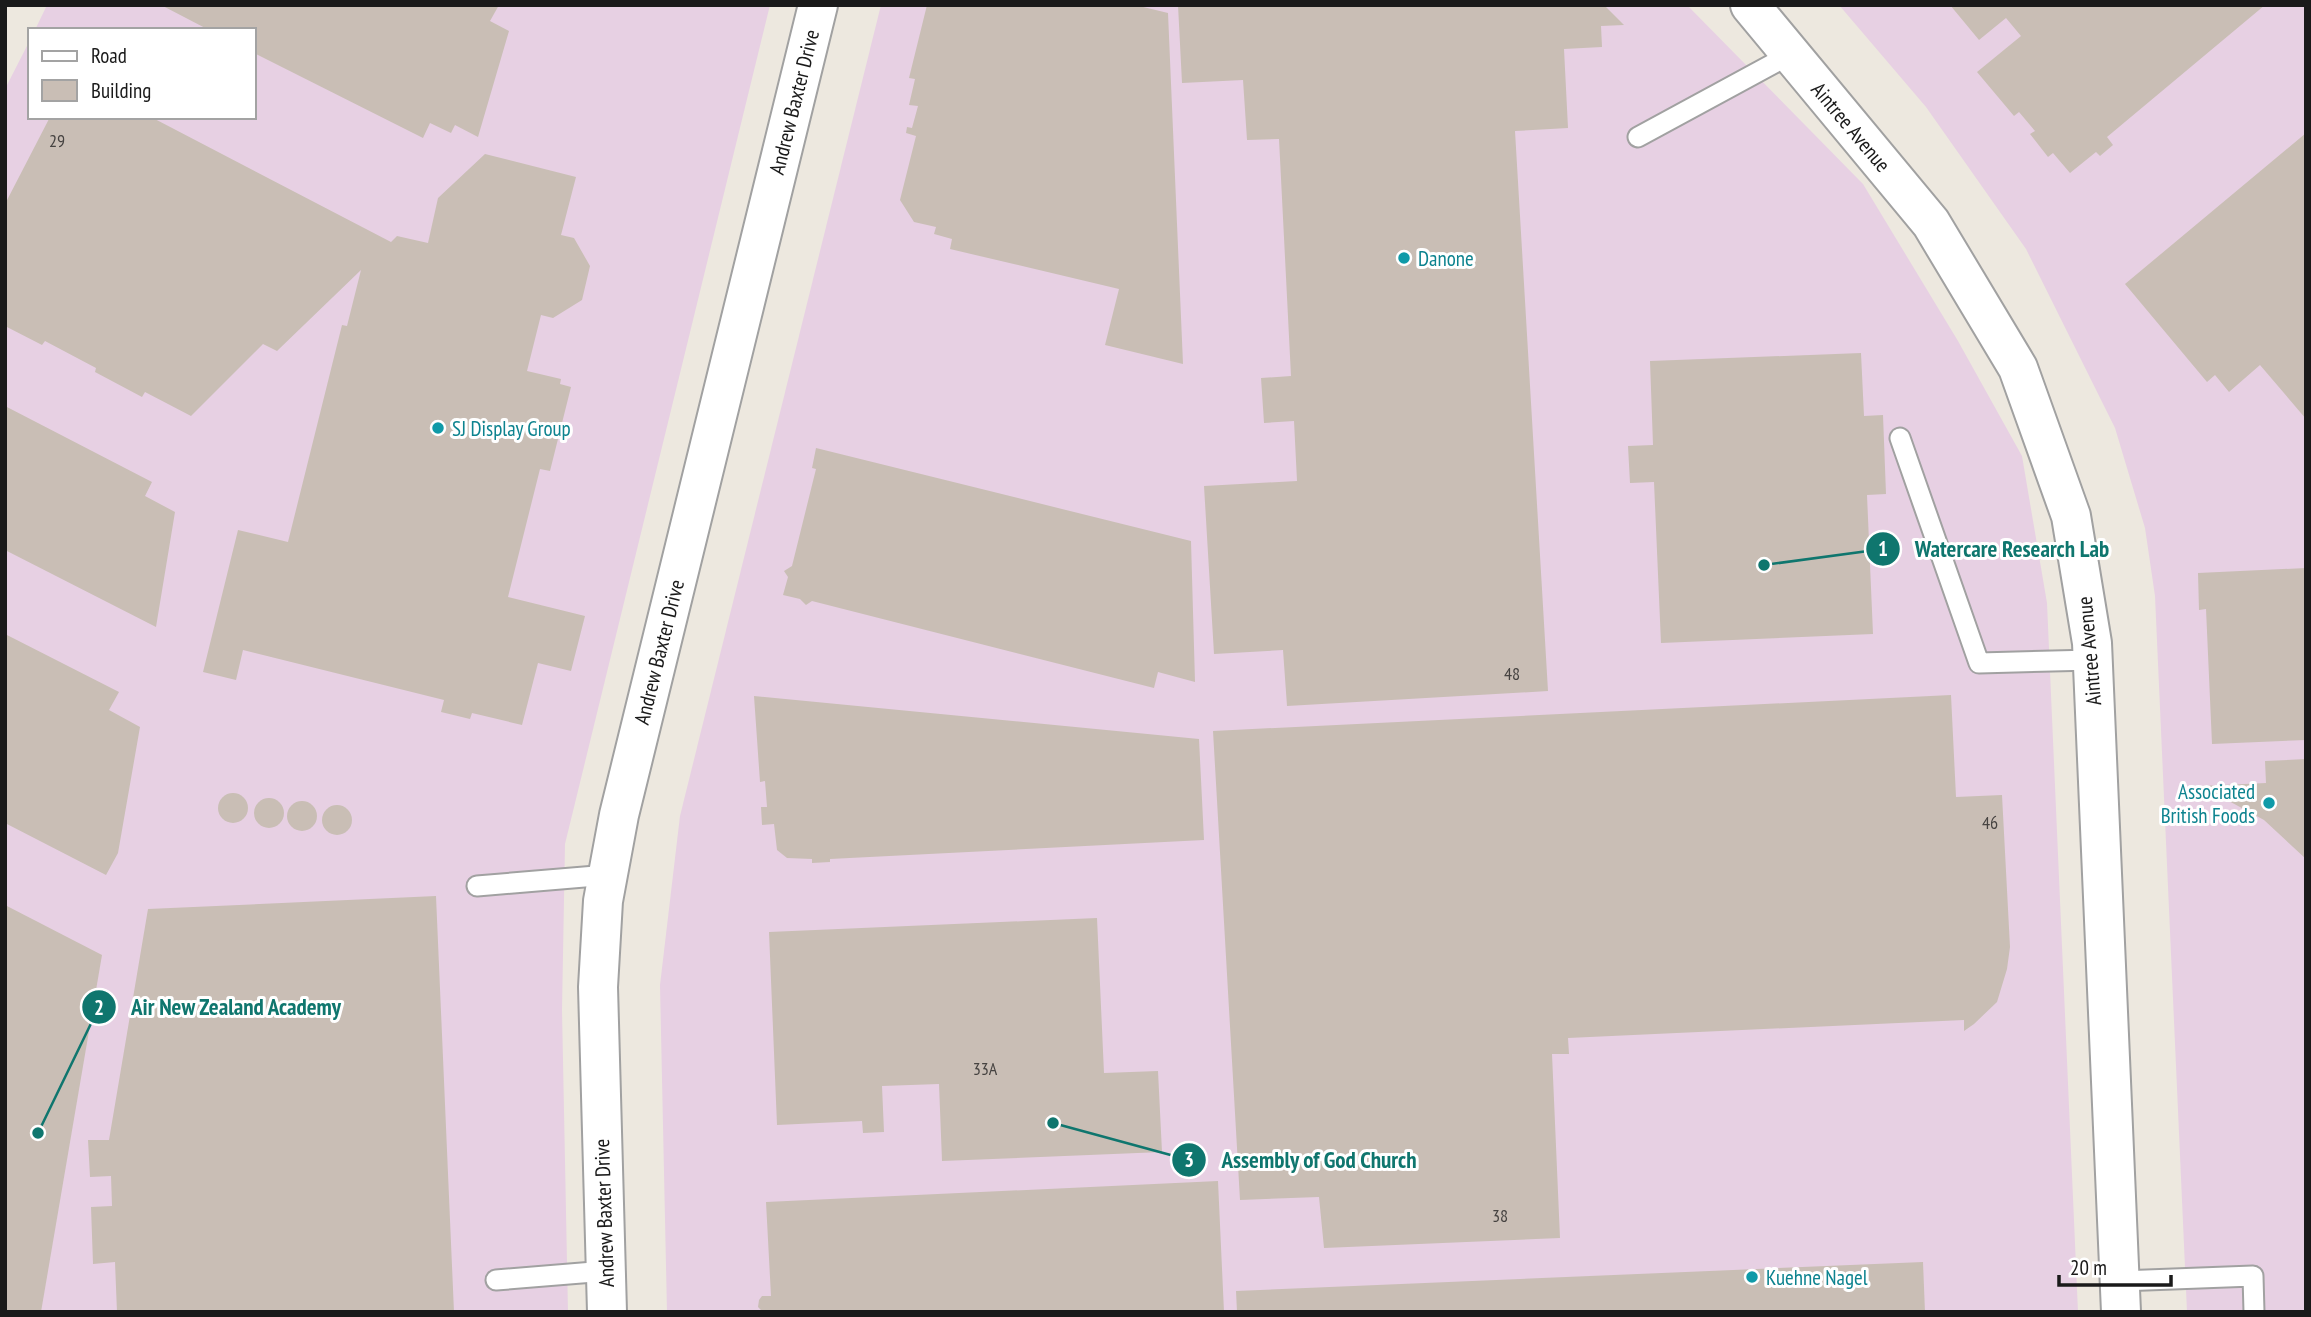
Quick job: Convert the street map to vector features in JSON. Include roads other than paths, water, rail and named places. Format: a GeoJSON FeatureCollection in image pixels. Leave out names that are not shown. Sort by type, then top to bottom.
{"type":"FeatureCollection","features":[{"type":"Feature","properties":{"kind":"street","name":"Andrew Baxter Drive"},"geometry":{"type":"LineString","coordinates":[[607,1312],[598,987],[603,901],[619,815],[818,5]]}},
{"type":"Feature","properties":{"kind":"street","name":"Aintree Avenue"},"geometry":{"type":"LineString","coordinates":[[1750,5],[1931,223],[2018,368],[2071,516],[2093,660],[2121,1296]]}},
{"type":"Feature","properties":{"kind":"lane"},"geometry":{"type":"LineString","coordinates":[[1638,137],[1791,54]]}},
{"type":"Feature","properties":{"kind":"lane"},"geometry":{"type":"LineString","coordinates":[[1900,438],[1979,663],[2093,660]]}},
{"type":"Feature","properties":{"kind":"lane"},"geometry":{"type":"LineString","coordinates":[[477,886],[608,875]]}},
{"type":"Feature","properties":{"kind":"lane"},"geometry":{"type":"LineString","coordinates":[[496,1280],[606,1271]]}},
{"type":"Feature","properties":{"kind":"lane"},"geometry":{"type":"LineString","coordinates":[[2121,1296],[2253,1276],[2254,1312]]}},
{"type":"Feature","properties":{"kind":"place","name":"Danone"},"geometry":{"type":"Point","coordinates":[1404,258]}},
{"type":"Feature","properties":{"kind":"place","name":"SJ Display Group"},"geometry":{"type":"Point","coordinates":[438,428]}},
{"type":"Feature","properties":{"kind":"place","name":"Watercare Research Lab"},"geometry":{"type":"Point","coordinates":[1764,565]}},
{"type":"Feature","properties":{"kind":"place","name":"Associated British Foods"},"geometry":{"type":"Point","coordinates":[2269,803]}},
{"type":"Feature","properties":{"kind":"place","name":"Assembly of God Church"},"geometry":{"type":"Point","coordinates":[1053,1123]}},
{"type":"Feature","properties":{"kind":"place","name":"Air New Zealand Academy"},"geometry":{"type":"Point","coordinates":[38,1133]}},
{"type":"Feature","properties":{"kind":"place","name":"Kuehne Nagel"},"geometry":{"type":"Point","coordinates":[1752,1277]}}]}
